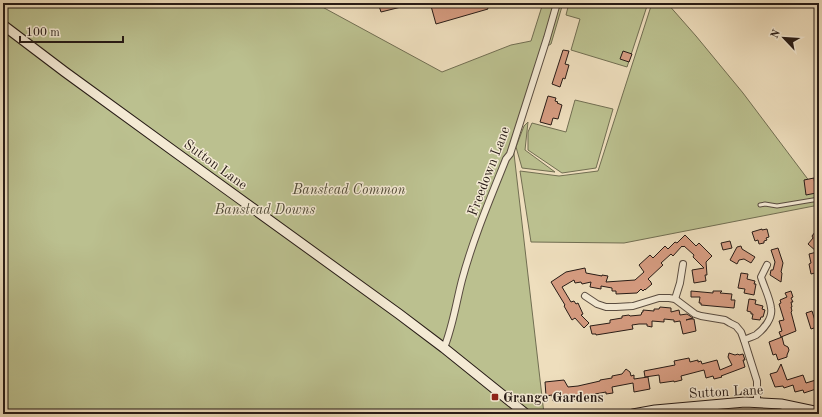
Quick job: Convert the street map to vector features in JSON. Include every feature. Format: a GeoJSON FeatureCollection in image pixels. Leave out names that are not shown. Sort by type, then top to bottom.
{"type":"FeatureCollection","features":[{"type":"Feature","properties":{"kind":"main road","name":"Sutton Lane"},"geometry":{"type":"LineString","coordinates":[[3,25],[65,72],[444,348],[526,414]]}},
{"type":"Feature","properties":{"kind":"main road","name":"Sutton Lane"},"geometry":{"type":"LineString","coordinates":[[633,414],[655,410],[696,410],[729,403],[757,402],[781,404],[819,412]]}},
{"type":"Feature","properties":{"kind":"street","name":"Freedown Lane"},"geometry":{"type":"LineString","coordinates":[[444,348],[449,335],[462,280],[474,242],[506,159],[510,154],[557,3]]}},
{"type":"Feature","properties":{"kind":"street"},"geometry":{"type":"LineString","coordinates":[[675,300],[683,264]]}},
{"type":"Feature","properties":{"kind":"street"},"geometry":{"type":"LineString","coordinates":[[744,340],[762,330],[771,313],[771,307],[761,277],[767,265]]}},
{"type":"Feature","properties":{"kind":"street"},"geometry":{"type":"LineString","coordinates":[[585,296],[597,304],[606,307],[633,306],[664,297],[675,300],[695,314],[730,322],[736,326],[744,340],[757,381],[757,402]]}},
{"type":"Feature","properties":{"kind":"lane"},"geometry":{"type":"LineString","coordinates":[[760,205],[765,204],[777,206],[819,199]]}},
{"type":"Feature","properties":{"kind":"green space","name":"Banstead Downs"},"geometry":{"type":"Polygon","coordinates":[[[3,3],[315,3],[442,72],[511,45],[531,41],[543,3],[563,3],[551,44],[544,48],[513,145],[544,414],[3,414],[3,3]]]}},
{"type":"Feature","properties":{"kind":"green space"},"geometry":{"type":"Polygon","coordinates":[[[569,3],[648,3],[627,67],[571,50],[580,19],[566,15],[569,3]]]}},
{"type":"Feature","properties":{"kind":"green space"},"geometry":{"type":"Polygon","coordinates":[[[652,3],[667,3],[696,36],[743,93],[819,194],[819,205],[624,243],[531,242],[520,171],[559,176],[598,171],[652,3]]]}},
{"type":"Feature","properties":{"kind":"green space"},"geometry":{"type":"Polygon","coordinates":[[[575,100],[613,109],[596,168],[562,173],[528,150],[528,132],[532,123],[566,132],[575,100]]]}},
{"type":"Feature","properties":{"kind":"green space"},"geometry":{"type":"Polygon","coordinates":[[[528,122],[525,150],[555,172],[522,168],[516,147],[524,126],[528,122]]]}},
{"type":"Feature","properties":{"kind":"building"},"geometry":{"type":"Polygon","coordinates":[[[378,3],[409,3],[409,5],[381,12],[378,3]]]}},
{"type":"Feature","properties":{"kind":"building"},"geometry":{"type":"Polygon","coordinates":[[[440,3],[486,3],[488,9],[436,24],[431,6],[440,3]]]}},
{"type":"Feature","properties":{"kind":"building"},"geometry":{"type":"Polygon","coordinates":[[[563,50],[569,51],[565,64],[569,65],[565,79],[563,78],[560,87],[552,84],[563,50]]]}},
{"type":"Feature","properties":{"kind":"building"},"geometry":{"type":"Polygon","coordinates":[[[623,51],[632,54],[629,62],[620,59],[623,51]]]}},
{"type":"Feature","properties":{"kind":"building"},"geometry":{"type":"Polygon","coordinates":[[[548,96],[556,98],[555,101],[562,105],[558,119],[553,118],[551,125],[540,122],[548,96]]]}},
{"type":"Feature","properties":{"kind":"building"},"geometry":{"type":"Polygon","coordinates":[[[814,178],[816,193],[806,195],[804,180],[814,178]]]}},
{"type":"Feature","properties":{"kind":"building"},"geometry":{"type":"Polygon","coordinates":[[[767,229],[769,237],[766,238],[767,240],[764,241],[764,243],[759,244],[758,240],[755,241],[752,232],[767,229]]]}},
{"type":"Feature","properties":{"kind":"building"},"geometry":{"type":"Polygon","coordinates":[[[819,231],[819,272],[811,274],[809,254],[817,252],[808,244],[813,238],[812,236],[815,232],[817,233],[819,231]]]}},
{"type":"Feature","properties":{"kind":"building"},"geometry":{"type":"Polygon","coordinates":[[[685,235],[696,246],[699,243],[712,256],[706,262],[706,281],[694,283],[692,270],[704,268],[693,257],[694,255],[684,246],[682,246],[673,256],[671,254],[661,263],[663,265],[648,279],[652,284],[645,290],[643,291],[641,289],[637,293],[616,294],[616,291],[612,291],[612,288],[601,286],[601,289],[590,287],[591,282],[582,284],[581,282],[575,283],[574,280],[562,287],[571,302],[574,301],[576,304],[578,303],[583,314],[581,315],[589,323],[584,328],[575,318],[572,320],[551,282],[566,272],[585,268],[586,273],[608,276],[606,282],[635,280],[644,272],[639,265],[650,255],[653,258],[665,246],[668,249],[685,235]]]}},
{"type":"Feature","properties":{"kind":"building"},"geometry":{"type":"Polygon","coordinates":[[[730,241],[732,248],[723,250],[721,243],[730,241]]]}},
{"type":"Feature","properties":{"kind":"building"},"geometry":{"type":"Polygon","coordinates":[[[741,246],[742,249],[755,257],[751,263],[744,259],[739,260],[737,264],[730,260],[737,247],[741,246]]]}},
{"type":"Feature","properties":{"kind":"building"},"geometry":{"type":"Polygon","coordinates":[[[778,248],[783,263],[781,282],[770,275],[775,262],[771,250],[778,248]]]}},
{"type":"Feature","properties":{"kind":"building"},"geometry":{"type":"Polygon","coordinates":[[[741,273],[748,274],[747,279],[755,281],[754,284],[756,284],[754,295],[744,293],[745,289],[738,288],[741,273]]]}},
{"type":"Feature","properties":{"kind":"building"},"geometry":{"type":"Polygon","coordinates":[[[691,291],[713,293],[713,291],[722,291],[720,293],[732,294],[731,300],[735,300],[734,308],[701,305],[701,303],[699,303],[700,297],[691,297],[691,291]]]}},
{"type":"Feature","properties":{"kind":"building"},"geometry":{"type":"Polygon","coordinates":[[[791,291],[793,297],[791,298],[793,302],[791,302],[791,312],[796,331],[781,337],[779,332],[782,331],[779,321],[784,320],[779,304],[781,303],[780,300],[787,297],[785,293],[791,291]]]}},
{"type":"Feature","properties":{"kind":"building"},"geometry":{"type":"Polygon","coordinates":[[[749,299],[756,300],[755,304],[763,306],[762,309],[765,310],[763,317],[761,317],[760,320],[752,319],[753,314],[747,311],[749,299]]]}},
{"type":"Feature","properties":{"kind":"building"},"geometry":{"type":"Polygon","coordinates":[[[660,307],[671,308],[671,312],[679,310],[680,315],[687,314],[693,318],[686,320],[694,319],[696,331],[683,334],[680,321],[674,322],[674,320],[664,319],[664,322],[652,321],[652,327],[647,326],[647,324],[639,324],[632,325],[633,329],[596,335],[592,334],[590,326],[610,323],[610,320],[622,318],[622,316],[641,315],[643,310],[654,311],[654,309],[659,309],[660,307]]]}},
{"type":"Feature","properties":{"kind":"building"},"geometry":{"type":"Polygon","coordinates":[[[812,311],[817,327],[811,329],[806,313],[812,311]]]}},
{"type":"Feature","properties":{"kind":"building"},"geometry":{"type":"Polygon","coordinates":[[[782,337],[784,345],[788,347],[789,350],[787,357],[778,360],[776,354],[773,355],[769,342],[782,337]]]}},
{"type":"Feature","properties":{"kind":"building"},"geometry":{"type":"Polygon","coordinates":[[[729,353],[735,355],[743,354],[745,367],[714,379],[713,376],[706,378],[704,370],[681,376],[682,380],[674,382],[660,383],[659,375],[645,377],[644,371],[675,365],[674,361],[689,358],[690,362],[698,360],[698,362],[701,361],[702,364],[717,360],[720,370],[732,365],[728,357],[729,353]]]}},
{"type":"Feature","properties":{"kind":"building"},"geometry":{"type":"Polygon","coordinates":[[[781,364],[787,380],[803,375],[806,383],[819,379],[819,388],[804,393],[803,390],[795,392],[793,385],[784,388],[783,386],[775,387],[770,374],[777,372],[781,364]]]}},
{"type":"Feature","properties":{"kind":"building"},"geometry":{"type":"Polygon","coordinates":[[[626,369],[630,372],[631,376],[634,375],[634,379],[648,377],[650,389],[634,392],[633,383],[612,387],[613,393],[606,394],[606,392],[595,394],[596,395],[591,397],[578,399],[553,401],[552,395],[546,396],[545,382],[564,380],[568,387],[578,386],[612,378],[612,376],[622,374],[626,369]]]}},
{"type":"Feature","properties":{"kind":"place","name":"Grange Gardens"},"geometry":{"type":"Point","coordinates":[495,397]}},
{"type":"Feature","properties":{"kind":"park label","name":"Banstead Common"},"geometry":{"type":"Point","coordinates":[349,189]}}]}
